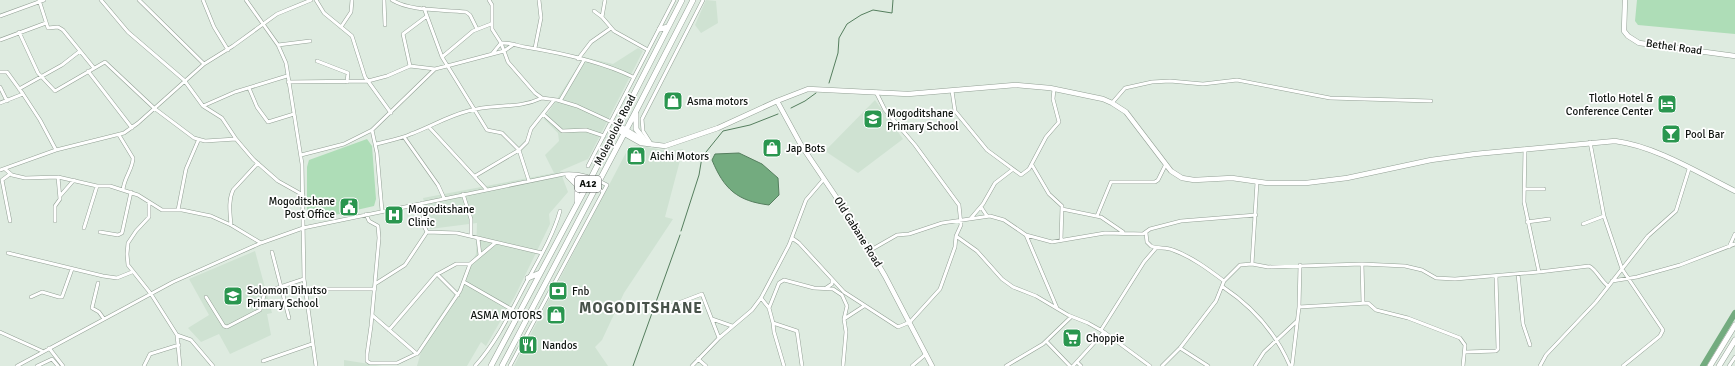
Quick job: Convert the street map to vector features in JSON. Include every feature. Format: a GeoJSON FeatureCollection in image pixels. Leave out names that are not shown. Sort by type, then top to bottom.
{"type":"FeatureCollection","features":[{"type":"Feature","properties":{"kind":"main road","name":"Molepolole Road"},"geometry":{"type":"LineString","coordinates":[[491,366],[589,182],[682,0]]}},
{"type":"Feature","properties":{"kind":"main road","name":"Molepolole Road"},"geometry":{"type":"LineString","coordinates":[[502,366],[636,111],[692,0]]}},
{"type":"Feature","properties":{"kind":"main road"},"geometry":{"type":"LineString","coordinates":[[660,29],[668,27]]}},
{"type":"Feature","properties":{"kind":"main road"},"geometry":{"type":"LineString","coordinates":[[636,111],[636,129],[650,145]]}},
{"type":"Feature","properties":{"kind":"main road"},"geometry":{"type":"LineString","coordinates":[[568,176],[577,185],[577,204]]}},
{"type":"Feature","properties":{"kind":"main road"},"geometry":{"type":"LineString","coordinates":[[528,278],[541,273]]}},
{"type":"Feature","properties":{"kind":"main road"},"geometry":{"type":"LineString","coordinates":[[513,324],[526,310],[530,311]]}},
{"type":"Feature","properties":{"kind":"main road"},"geometry":{"type":"LineString","coordinates":[[1710,366],[1735,325]]}},
{"type":"Feature","properties":{"kind":"main road"},"geometry":{"type":"LineString","coordinates":[[1719,366],[1735,340]]}},
{"type":"Feature","properties":{"kind":"street"},"geometry":{"type":"LineString","coordinates":[[0,16],[44,0]]}},
{"type":"Feature","properties":{"kind":"street"},"geometry":{"type":"LineString","coordinates":[[101,0],[128,32],[184,80],[203,106],[222,118],[236,139],[258,164],[282,184],[303,195]]}},
{"type":"Feature","properties":{"kind":"street"},"geometry":{"type":"LineString","coordinates":[[139,0],[204,64]]}},
{"type":"Feature","properties":{"kind":"street"},"geometry":{"type":"LineString","coordinates":[[203,0],[214,28],[228,50]]}},
{"type":"Feature","properties":{"kind":"street"},"geometry":{"type":"LineString","coordinates":[[246,0],[278,45],[284,58],[301,156],[304,279],[316,366]]}},
{"type":"Feature","properties":{"kind":"street"},"geometry":{"type":"LineString","coordinates":[[0,170],[56,150],[118,135],[132,128],[184,80],[204,64],[228,50],[263,23],[283,11],[311,0]]}},
{"type":"Feature","properties":{"kind":"street"},"geometry":{"type":"LineString","coordinates":[[316,0],[324,13],[352,36],[368,81],[391,113]]}},
{"type":"Feature","properties":{"kind":"street"},"geometry":{"type":"LineString","coordinates":[[341,27],[351,12],[352,0]]}},
{"type":"Feature","properties":{"kind":"street"},"geometry":{"type":"LineString","coordinates":[[384,0],[385,25]]}},
{"type":"Feature","properties":{"kind":"street"},"geometry":{"type":"LineString","coordinates":[[392,0],[400,4],[468,13],[477,29]]}},
{"type":"Feature","properties":{"kind":"street"},"geometry":{"type":"LineString","coordinates":[[490,0],[492,5],[491,24],[493,32],[501,43],[511,66],[535,93],[542,98],[560,101],[582,108],[650,145],[665,146],[677,143],[718,128],[777,101],[808,90],[908,94],[1015,84],[1054,89],[1097,98],[1112,103],[1126,112],[1138,126],[1166,166],[1177,176],[1188,179],[1232,178],[1281,184],[1331,180],[1431,160],[1590,142],[1615,141],[1638,146],[1735,191]]}},
{"type":"Feature","properties":{"kind":"street"},"geometry":{"type":"LineString","coordinates":[[535,48],[541,18],[539,0]]}},
{"type":"Feature","properties":{"kind":"street"},"geometry":{"type":"LineString","coordinates":[[602,17],[605,0]]}},
{"type":"Feature","properties":{"kind":"street"},"geometry":{"type":"LineString","coordinates":[[588,166],[674,0]]}},
{"type":"Feature","properties":{"kind":"street"},"geometry":{"type":"LineString","coordinates":[[650,145],[643,131],[642,119],[703,0]]}},
{"type":"Feature","properties":{"kind":"street","name":"Bethel Road"},"geometry":{"type":"LineString","coordinates":[[1625,0],[1624,31],[1628,36],[1639,43],[1735,56]]}},
{"type":"Feature","properties":{"kind":"street"},"geometry":{"type":"LineString","coordinates":[[40,1],[48,28],[58,28],[63,30],[94,68]]}},
{"type":"Feature","properties":{"kind":"street"},"geometry":{"type":"LineString","coordinates":[[424,8],[442,57],[447,66],[487,130],[502,133],[519,150],[529,181]]}},
{"type":"Feature","properties":{"kind":"street"},"geometry":{"type":"LineString","coordinates":[[594,11],[602,17],[611,28],[648,50]]}},
{"type":"Feature","properties":{"kind":"street"},"geometry":{"type":"LineString","coordinates":[[410,66],[403,34],[427,16]]}},
{"type":"Feature","properties":{"kind":"street"},"geometry":{"type":"LineString","coordinates":[[0,40],[46,23]]}},
{"type":"Feature","properties":{"kind":"street"},"geometry":{"type":"LineString","coordinates":[[442,57],[477,29],[491,24]]}},
{"type":"Feature","properties":{"kind":"street"},"geometry":{"type":"LineString","coordinates":[[578,59],[591,42],[611,28]]}},
{"type":"Feature","properties":{"kind":"street"},"geometry":{"type":"LineString","coordinates":[[19,32],[41,76],[56,91],[103,62],[109,63],[154,108],[198,141],[236,139]]}},
{"type":"Feature","properties":{"kind":"street"},"geometry":{"type":"LineString","coordinates":[[278,45],[310,41]]}},
{"type":"Feature","properties":{"kind":"street"},"geometry":{"type":"LineString","coordinates":[[501,43],[535,48],[608,66],[633,78]]}},
{"type":"Feature","properties":{"kind":"street"},"geometry":{"type":"LineString","coordinates":[[492,54],[501,43]]}},
{"type":"Feature","properties":{"kind":"street"},"geometry":{"type":"LineString","coordinates":[[288,82],[368,81],[410,66],[435,69],[447,66],[504,51],[514,44]]}},
{"type":"Feature","properties":{"kind":"street"},"geometry":{"type":"LineString","coordinates":[[19,89],[62,65],[80,51]]}},
{"type":"Feature","properties":{"kind":"street"},"geometry":{"type":"LineString","coordinates":[[666,51],[674,54]]}},
{"type":"Feature","properties":{"kind":"street"},"geometry":{"type":"LineString","coordinates":[[560,101],[584,60]]}},
{"type":"Feature","properties":{"kind":"street"},"geometry":{"type":"LineString","coordinates":[[317,61],[348,73],[347,82]]}},
{"type":"Feature","properties":{"kind":"street"},"geometry":{"type":"LineString","coordinates":[[301,156],[344,144],[372,130],[435,69]]}},
{"type":"Feature","properties":{"kind":"street"},"geometry":{"type":"LineString","coordinates":[[88,71],[132,128]]}},
{"type":"Feature","properties":{"kind":"street"},"geometry":{"type":"LineString","coordinates":[[0,72],[7,72],[23,94],[40,120],[56,150]]}},
{"type":"Feature","properties":{"kind":"street"},"geometry":{"type":"LineString","coordinates":[[203,106],[249,88],[287,76]]}},
{"type":"Feature","properties":{"kind":"street"},"geometry":{"type":"LineString","coordinates":[[1112,103],[1125,88],[1152,82],[1170,81],[1203,84],[1237,80],[1330,98],[1431,101]]}},
{"type":"Feature","properties":{"kind":"street"},"geometry":{"type":"LineString","coordinates":[[0,87],[7,101]]}},
{"type":"Feature","properties":{"kind":"street"},"geometry":{"type":"LineString","coordinates":[[249,88],[257,107],[268,122],[294,114]]}},
{"type":"Feature","properties":{"kind":"street"},"geometry":{"type":"LineString","coordinates":[[952,91],[955,111],[990,153],[1021,175],[1032,165],[1046,137],[1059,122],[1053,99],[1054,89]]}},
{"type":"Feature","properties":{"kind":"street"},"geometry":{"type":"LineString","coordinates":[[769,308],[779,283],[784,280],[789,280],[810,287],[826,288],[837,291],[898,327],[910,322],[940,288],[955,248],[956,236],[961,225],[958,202],[915,145],[885,110],[876,92]]}},
{"type":"Feature","properties":{"kind":"street"},"geometry":{"type":"LineString","coordinates":[[0,103],[23,94]]}},
{"type":"Feature","properties":{"kind":"street"},"geometry":{"type":"LineString","coordinates":[[376,144],[404,137],[475,109],[492,106],[519,106],[535,103],[542,98]]}},
{"type":"Feature","properties":{"kind":"street"},"geometry":{"type":"LineString","coordinates":[[475,176],[519,150],[527,142],[531,129],[554,100]]}},
{"type":"Feature","properties":{"kind":"street","name":"Old Gabane Road"},"geometry":{"type":"LineString","coordinates":[[777,101],[801,145],[853,222],[910,322],[932,366]]}},
{"type":"Feature","properties":{"kind":"street"},"geometry":{"type":"LineString","coordinates":[[543,114],[562,131],[586,130],[604,136]]}},
{"type":"Feature","properties":{"kind":"street"},"geometry":{"type":"LineString","coordinates":[[429,127],[475,176],[486,190]]}},
{"type":"Feature","properties":{"kind":"street"},"geometry":{"type":"LineString","coordinates":[[372,130],[376,144],[382,211]]}},
{"type":"Feature","properties":{"kind":"street"},"geometry":{"type":"LineString","coordinates":[[118,135],[133,158],[131,166],[124,179],[123,190]]}},
{"type":"Feature","properties":{"kind":"street"},"geometry":{"type":"LineString","coordinates":[[404,137],[438,185],[444,198]]}},
{"type":"Feature","properties":{"kind":"street"},"geometry":{"type":"LineString","coordinates":[[178,210],[186,169],[198,141]]}},
{"type":"Feature","properties":{"kind":"street"},"geometry":{"type":"LineString","coordinates":[[1590,142],[1604,216],[1622,269],[1662,328],[1663,332],[1624,366]]}},
{"type":"Feature","properties":{"kind":"street"},"geometry":{"type":"LineString","coordinates":[[1524,149],[1524,189],[1527,222],[1539,272]]}},
{"type":"Feature","properties":{"kind":"street"},"geometry":{"type":"LineString","coordinates":[[231,225],[230,207],[233,190],[258,164]]}},
{"type":"Feature","properties":{"kind":"street"},"geometry":{"type":"LineString","coordinates":[[1032,165],[1050,194],[1060,204],[1062,209],[1060,220],[1061,240]]}},
{"type":"Feature","properties":{"kind":"street"},"geometry":{"type":"LineString","coordinates":[[1098,216],[1111,182],[1155,182],[1158,180],[1166,166]]}},
{"type":"Feature","properties":{"kind":"street"},"geometry":{"type":"LineString","coordinates":[[5,169],[10,174],[31,178],[58,177],[97,186],[110,186],[131,192],[162,210],[178,210],[203,214],[231,225],[261,243]]}},
{"type":"Feature","properties":{"kind":"street"},"geometry":{"type":"LineString","coordinates":[[1540,366],[1546,356],[1589,310],[1648,236],[1676,211],[1689,169]]}},
{"type":"Feature","properties":{"kind":"street"},"geometry":{"type":"LineString","coordinates":[[971,218],[981,207],[995,183],[1012,170]]}},
{"type":"Feature","properties":{"kind":"street"},"geometry":{"type":"LineString","coordinates":[[10,174],[2,180],[10,221]]}},
{"type":"Feature","properties":{"kind":"street"},"geometry":{"type":"LineString","coordinates":[[17,366],[42,351],[151,294],[261,243],[303,228],[422,202],[560,175],[576,174],[592,176],[607,185],[510,366]]}},
{"type":"Feature","properties":{"kind":"street"},"geometry":{"type":"LineString","coordinates":[[560,175],[589,182],[603,192]]}},
{"type":"Feature","properties":{"kind":"street"},"geometry":{"type":"LineString","coordinates":[[58,177],[60,196]]}},
{"type":"Feature","properties":{"kind":"street"},"geometry":{"type":"LineString","coordinates":[[692,366],[719,338],[752,310],[761,298],[792,238],[806,200],[824,179]]}},
{"type":"Feature","properties":{"kind":"street"},"geometry":{"type":"LineString","coordinates":[[55,221],[55,206],[60,196],[74,180]]}},
{"type":"Feature","properties":{"kind":"street"},"geometry":{"type":"LineString","coordinates":[[1252,264],[1257,182]]}},
{"type":"Feature","properties":{"kind":"street"},"geometry":{"type":"LineString","coordinates":[[84,228],[97,186]]}},
{"type":"Feature","properties":{"kind":"street"},"geometry":{"type":"LineString","coordinates":[[1524,189],[1544,189]]}},
{"type":"Feature","properties":{"kind":"street"},"geometry":{"type":"LineString","coordinates":[[100,232],[118,235],[122,233],[131,192]]}},
{"type":"Feature","properties":{"kind":"street"},"geometry":{"type":"LineString","coordinates":[[463,194],[473,225],[471,236]]}},
{"type":"Feature","properties":{"kind":"street"},"geometry":{"type":"LineString","coordinates":[[149,202],[149,217],[131,238],[127,249],[128,265],[132,272],[151,294],[178,335],[180,366]]}},
{"type":"Feature","properties":{"kind":"street"},"geometry":{"type":"LineString","coordinates":[[422,202],[424,226],[427,232]]}},
{"type":"Feature","properties":{"kind":"street"},"geometry":{"type":"LineString","coordinates":[[981,207],[987,216]]}},
{"type":"Feature","properties":{"kind":"street"},"geometry":{"type":"LineString","coordinates":[[1062,209],[1098,216],[1124,232]]}},
{"type":"Feature","properties":{"kind":"street"},"geometry":{"type":"LineString","coordinates":[[476,366],[490,349],[542,253],[555,227],[560,211]]}},
{"type":"Feature","properties":{"kind":"street"},"geometry":{"type":"LineString","coordinates":[[366,214],[369,221],[376,224],[379,230],[375,289],[366,358],[370,363],[380,365],[397,363],[405,357],[417,354],[458,295],[470,264],[495,243]]}},
{"type":"Feature","properties":{"kind":"street"},"geometry":{"type":"LineString","coordinates":[[869,250],[891,237],[909,234],[942,223],[987,216],[995,216],[1004,220],[1026,235],[1044,241],[1061,240],[1096,234],[1124,232],[1146,233],[1150,229],[1181,221],[1256,215]]}},
{"type":"Feature","properties":{"kind":"street"},"geometry":{"type":"LineString","coordinates":[[1583,224],[1604,216]]}},
{"type":"Feature","properties":{"kind":"street"},"geometry":{"type":"LineString","coordinates":[[1527,222],[1549,219]]}},
{"type":"Feature","properties":{"kind":"street"},"geometry":{"type":"LineString","coordinates":[[427,232],[452,232],[542,253]]}},
{"type":"Feature","properties":{"kind":"street"},"geometry":{"type":"LineString","coordinates":[[375,284],[405,264],[427,232]]}},
{"type":"Feature","properties":{"kind":"street"},"geometry":{"type":"LineString","coordinates":[[1146,233],[1149,244],[1156,248],[1168,248],[1179,252],[1201,264],[1224,281]]}},
{"type":"Feature","properties":{"kind":"street"},"geometry":{"type":"LineString","coordinates":[[1729,247],[1735,234]]}},
{"type":"Feature","properties":{"kind":"street"},"geometry":{"type":"LineString","coordinates":[[1026,235],[1057,308]]}},
{"type":"Feature","properties":{"kind":"street"},"geometry":{"type":"LineString","coordinates":[[956,236],[976,251],[1008,284],[1072,317],[1088,322],[1103,331],[1150,366]]}},
{"type":"Feature","properties":{"kind":"street"},"geometry":{"type":"LineString","coordinates":[[792,238],[799,243],[832,278],[843,294],[847,306],[844,319],[846,332],[843,365]]}},
{"type":"Feature","properties":{"kind":"street"},"geometry":{"type":"LineString","coordinates":[[478,239],[480,255]]}},
{"type":"Feature","properties":{"kind":"street"},"geometry":{"type":"LineString","coordinates":[[1612,281],[1637,277],[1680,265],[1735,244]]}},
{"type":"Feature","properties":{"kind":"street"},"geometry":{"type":"LineString","coordinates":[[1073,366],[1103,331],[1144,262],[1156,248]]}},
{"type":"Feature","properties":{"kind":"street"},"geometry":{"type":"LineString","coordinates":[[272,252],[289,318]]}},
{"type":"Feature","properties":{"kind":"street"},"geometry":{"type":"LineString","coordinates":[[8,253],[113,278],[132,272]]}},
{"type":"Feature","properties":{"kind":"street"},"geometry":{"type":"LineString","coordinates":[[389,330],[437,274],[456,264],[470,264]]}},
{"type":"Feature","properties":{"kind":"street"},"geometry":{"type":"LineString","coordinates":[[1162,366],[1180,348],[1216,301],[1223,287],[1224,281],[1240,265],[1252,264],[1268,267],[1362,264],[1418,268],[1436,278],[1472,279],[1589,266],[1593,267],[1601,280],[1608,286]]}},
{"type":"Feature","properties":{"kind":"street"},"geometry":{"type":"LineString","coordinates":[[1362,264],[1363,303]]}},
{"type":"Feature","properties":{"kind":"street"},"geometry":{"type":"LineString","coordinates":[[1291,366],[1299,307],[1300,265]]}},
{"type":"Feature","properties":{"kind":"street"},"geometry":{"type":"LineString","coordinates":[[31,297],[42,292],[62,297],[72,269]]}},
{"type":"Feature","properties":{"kind":"street"},"geometry":{"type":"LineString","coordinates":[[437,274],[458,295]]}},
{"type":"Feature","properties":{"kind":"street"},"geometry":{"type":"LineString","coordinates":[[1518,274],[1523,324],[1530,345]]}},
{"type":"Feature","properties":{"kind":"street"},"geometry":{"type":"LineString","coordinates":[[1466,352],[1496,351],[1498,349],[1496,276]]}},
{"type":"Feature","properties":{"kind":"street"},"geometry":{"type":"LineString","coordinates":[[826,288],[832,284],[832,278]]}},
{"type":"Feature","properties":{"kind":"street"},"geometry":{"type":"LineString","coordinates":[[206,297],[224,326],[227,328],[260,310],[265,292],[304,279]]}},
{"type":"Feature","properties":{"kind":"street"},"geometry":{"type":"LineString","coordinates":[[771,279],[779,283]]}},
{"type":"Feature","properties":{"kind":"street"},"geometry":{"type":"LineString","coordinates":[[464,282],[511,309]]}},
{"type":"Feature","properties":{"kind":"street"},"geometry":{"type":"LineString","coordinates":[[98,283],[92,308],[99,312],[104,319]]}},
{"type":"Feature","properties":{"kind":"street"},"geometry":{"type":"LineString","coordinates":[[1223,287],[1256,312],[1277,340],[1291,366]]}},
{"type":"Feature","properties":{"kind":"street"},"geometry":{"type":"LineString","coordinates":[[305,289],[375,289]]}},
{"type":"Feature","properties":{"kind":"street"},"geometry":{"type":"LineString","coordinates":[[668,307],[702,294],[719,338]]}},
{"type":"Feature","properties":{"kind":"street"},"geometry":{"type":"LineString","coordinates":[[761,298],[765,300],[769,308],[784,366]]}},
{"type":"Feature","properties":{"kind":"street"},"geometry":{"type":"LineString","coordinates":[[1299,307],[1368,303],[1376,310],[1408,318],[1460,338],[1465,345],[1466,352],[1463,366]]}},
{"type":"Feature","properties":{"kind":"street"},"geometry":{"type":"LineString","coordinates":[[844,319],[864,306]]}},
{"type":"Feature","properties":{"kind":"street"},"geometry":{"type":"LineString","coordinates":[[530,311],[537,315]]}},
{"type":"Feature","properties":{"kind":"street"},"geometry":{"type":"LineString","coordinates":[[372,315],[417,354]]}},
{"type":"Feature","properties":{"kind":"street"},"geometry":{"type":"LineString","coordinates":[[1006,366],[1043,344],[1072,317]]}},
{"type":"Feature","properties":{"kind":"street"},"geometry":{"type":"LineString","coordinates":[[712,319],[732,326]]}},
{"type":"Feature","properties":{"kind":"street"},"geometry":{"type":"LineString","coordinates":[[1255,366],[1264,352],[1297,321]]}},
{"type":"Feature","properties":{"kind":"street"},"geometry":{"type":"LineString","coordinates":[[773,323],[797,331],[802,366]]}},
{"type":"Feature","properties":{"kind":"street"},"geometry":{"type":"LineString","coordinates":[[0,332],[42,351]]}},
{"type":"Feature","properties":{"kind":"street"},"geometry":{"type":"LineString","coordinates":[[178,335],[191,340],[213,366]]}},
{"type":"Feature","properties":{"kind":"street"},"geometry":{"type":"LineString","coordinates":[[1046,342],[1070,366]]}},
{"type":"Feature","properties":{"kind":"street"},"geometry":{"type":"LineString","coordinates":[[263,361],[312,344]]}},
{"type":"Feature","properties":{"kind":"street"},"geometry":{"type":"LineString","coordinates":[[144,366],[150,354],[179,345]]}},
{"type":"Feature","properties":{"kind":"street"},"geometry":{"type":"LineString","coordinates":[[49,348],[63,366]]}},
{"type":"Feature","properties":{"kind":"street"},"geometry":{"type":"LineString","coordinates":[[1180,348],[1208,366]]}},
{"type":"Feature","properties":{"kind":"street"},"geometry":{"type":"LineString","coordinates":[[912,366],[927,354]]}},
{"type":"Feature","properties":{"kind":"street"},"geometry":{"type":"LineString","coordinates":[[1729,366],[1735,357]]}},
{"type":"Feature","properties":{"kind":"street"},"geometry":{"type":"LineString","coordinates":[[698,359],[705,366]]}},
{"type":"Feature","properties":{"kind":"street"},"geometry":{"type":"LineString","coordinates":[[38,366],[52,360],[58,366]]}},
{"type":"Feature","properties":{"kind":"street"},"geometry":{"type":"LineString","coordinates":[[24,361],[28,366]]}},
{"type":"Feature","properties":{"kind":"street"},"geometry":{"type":"LineString","coordinates":[[1077,362],[1081,366]]}},
{"type":"Feature","properties":{"kind":"shaded area"},"geometry":{"type":"Polygon","coordinates":[[[706,0],[716,1],[718,23],[701,33],[695,25],[706,0]]]}},
{"type":"Feature","properties":{"kind":"shaded area"},"geometry":{"type":"Polygon","coordinates":[[[1637,0],[1735,0],[1735,34],[1638,25],[1635,21],[1637,0]]]}},
{"type":"Feature","properties":{"kind":"shaded area"},"geometry":{"type":"Polygon","coordinates":[[[638,48],[643,51],[588,159],[560,171],[568,192],[549,214],[550,224],[515,296],[486,346],[481,342],[467,366],[417,366],[425,338],[458,289],[476,254],[477,223],[430,229],[423,198],[554,173],[545,155],[559,141],[558,133],[544,119],[584,57],[613,64],[638,48]]]}},
{"type":"Feature","properties":{"kind":"shaded area","name":"Mogoditshane Primary School"},"geometry":{"type":"Polygon","coordinates":[[[875,100],[903,139],[858,173],[825,151],[875,100]]]}},
{"type":"Feature","properties":{"kind":"shaded area"},"geometry":{"type":"Polygon","coordinates":[[[367,139],[372,146],[376,199],[374,206],[313,220],[307,216],[307,167],[309,160],[367,139]]]}},
{"type":"Feature","properties":{"kind":"shaded area"},"geometry":{"type":"Polygon","coordinates":[[[637,145],[667,151],[683,149],[665,217],[673,219],[624,293],[602,340],[595,347],[608,366],[514,366],[629,147],[637,145]]]}},
{"type":"Feature","properties":{"kind":"shaded area"},"geometry":{"type":"Polygon","coordinates":[[[739,153],[762,164],[778,178],[779,195],[769,205],[740,197],[721,179],[712,160],[715,154],[739,153]]]}},
{"type":"Feature","properties":{"kind":"shaded area","name":"Solomon Dihutso Primary School"},"geometry":{"type":"Polygon","coordinates":[[[255,251],[272,313],[267,314],[271,335],[230,354],[219,334],[201,342],[188,328],[209,315],[189,279],[255,251]]]}},
{"type":"Feature","properties":{"kind":"shaded area"},"geometry":{"type":"Polygon","coordinates":[[[344,360],[382,366],[344,366],[344,360]]]}},
{"type":"Feature","properties":{"kind":"waterway"},"geometry":{"type":"LineString","coordinates":[[829,83],[838,53],[839,38],[847,24],[861,15],[873,10],[892,13],[893,0]]}},
{"type":"Feature","properties":{"kind":"waterway"},"geometry":{"type":"LineString","coordinates":[[791,108],[805,101],[816,93]]}},
{"type":"Feature","properties":{"kind":"waterway"},"geometry":{"type":"LineString","coordinates":[[681,231],[699,175],[702,157],[723,131],[750,125],[778,114]]}},
{"type":"Feature","properties":{"kind":"waterway"},"geometry":{"type":"LineString","coordinates":[[633,366],[680,235]]}},
{"type":"Feature","properties":{"kind":"waterway"},"geometry":{"type":"LineString","coordinates":[[1703,366],[1735,313]]}},
{"type":"Feature","properties":{"kind":"place","name":"Asma motors"},"geometry":{"type":"Point","coordinates":[673,101]}},
{"type":"Feature","properties":{"kind":"place","name":"Tlotlo Hotel & Conference Center"},"geometry":{"type":"Point","coordinates":[1667,104]}},
{"type":"Feature","properties":{"kind":"place","name":"Mogoditshane Primary School"},"geometry":{"type":"Point","coordinates":[873,119]}},
{"type":"Feature","properties":{"kind":"place","name":"Pool Bar"},"geometry":{"type":"Point","coordinates":[1671,134]}},
{"type":"Feature","properties":{"kind":"place","name":"Jap Bots"},"geometry":{"type":"Point","coordinates":[772,148]}},
{"type":"Feature","properties":{"kind":"place","name":"Aichi Motors"},"geometry":{"type":"Point","coordinates":[636,156]}},
{"type":"Feature","properties":{"kind":"place","name":"Mogoditshane Post Office"},"geometry":{"type":"Point","coordinates":[349,207]}},
{"type":"Feature","properties":{"kind":"place","name":"Mogoditshane Clinic"},"geometry":{"type":"Point","coordinates":[394,215]}},
{"type":"Feature","properties":{"kind":"place","name":"Fnb"},"geometry":{"type":"Point","coordinates":[558,291]}},
{"type":"Feature","properties":{"kind":"place","name":"Solomon Dihutso Primary School"},"geometry":{"type":"Point","coordinates":[233,296]}},
{"type":"Feature","properties":{"kind":"place","name":"ASMA MOTORS"},"geometry":{"type":"Point","coordinates":[556,315]}},
{"type":"Feature","properties":{"kind":"place","name":"Choppie"},"geometry":{"type":"Point","coordinates":[1072,338]}},
{"type":"Feature","properties":{"kind":"place","name":"Nandos"},"geometry":{"type":"Point","coordinates":[528,345]}},
{"type":"Feature","properties":{"kind":"district","name":"MOGODITSHANE"},"geometry":{"type":"Point","coordinates":[641,308]}}]}
